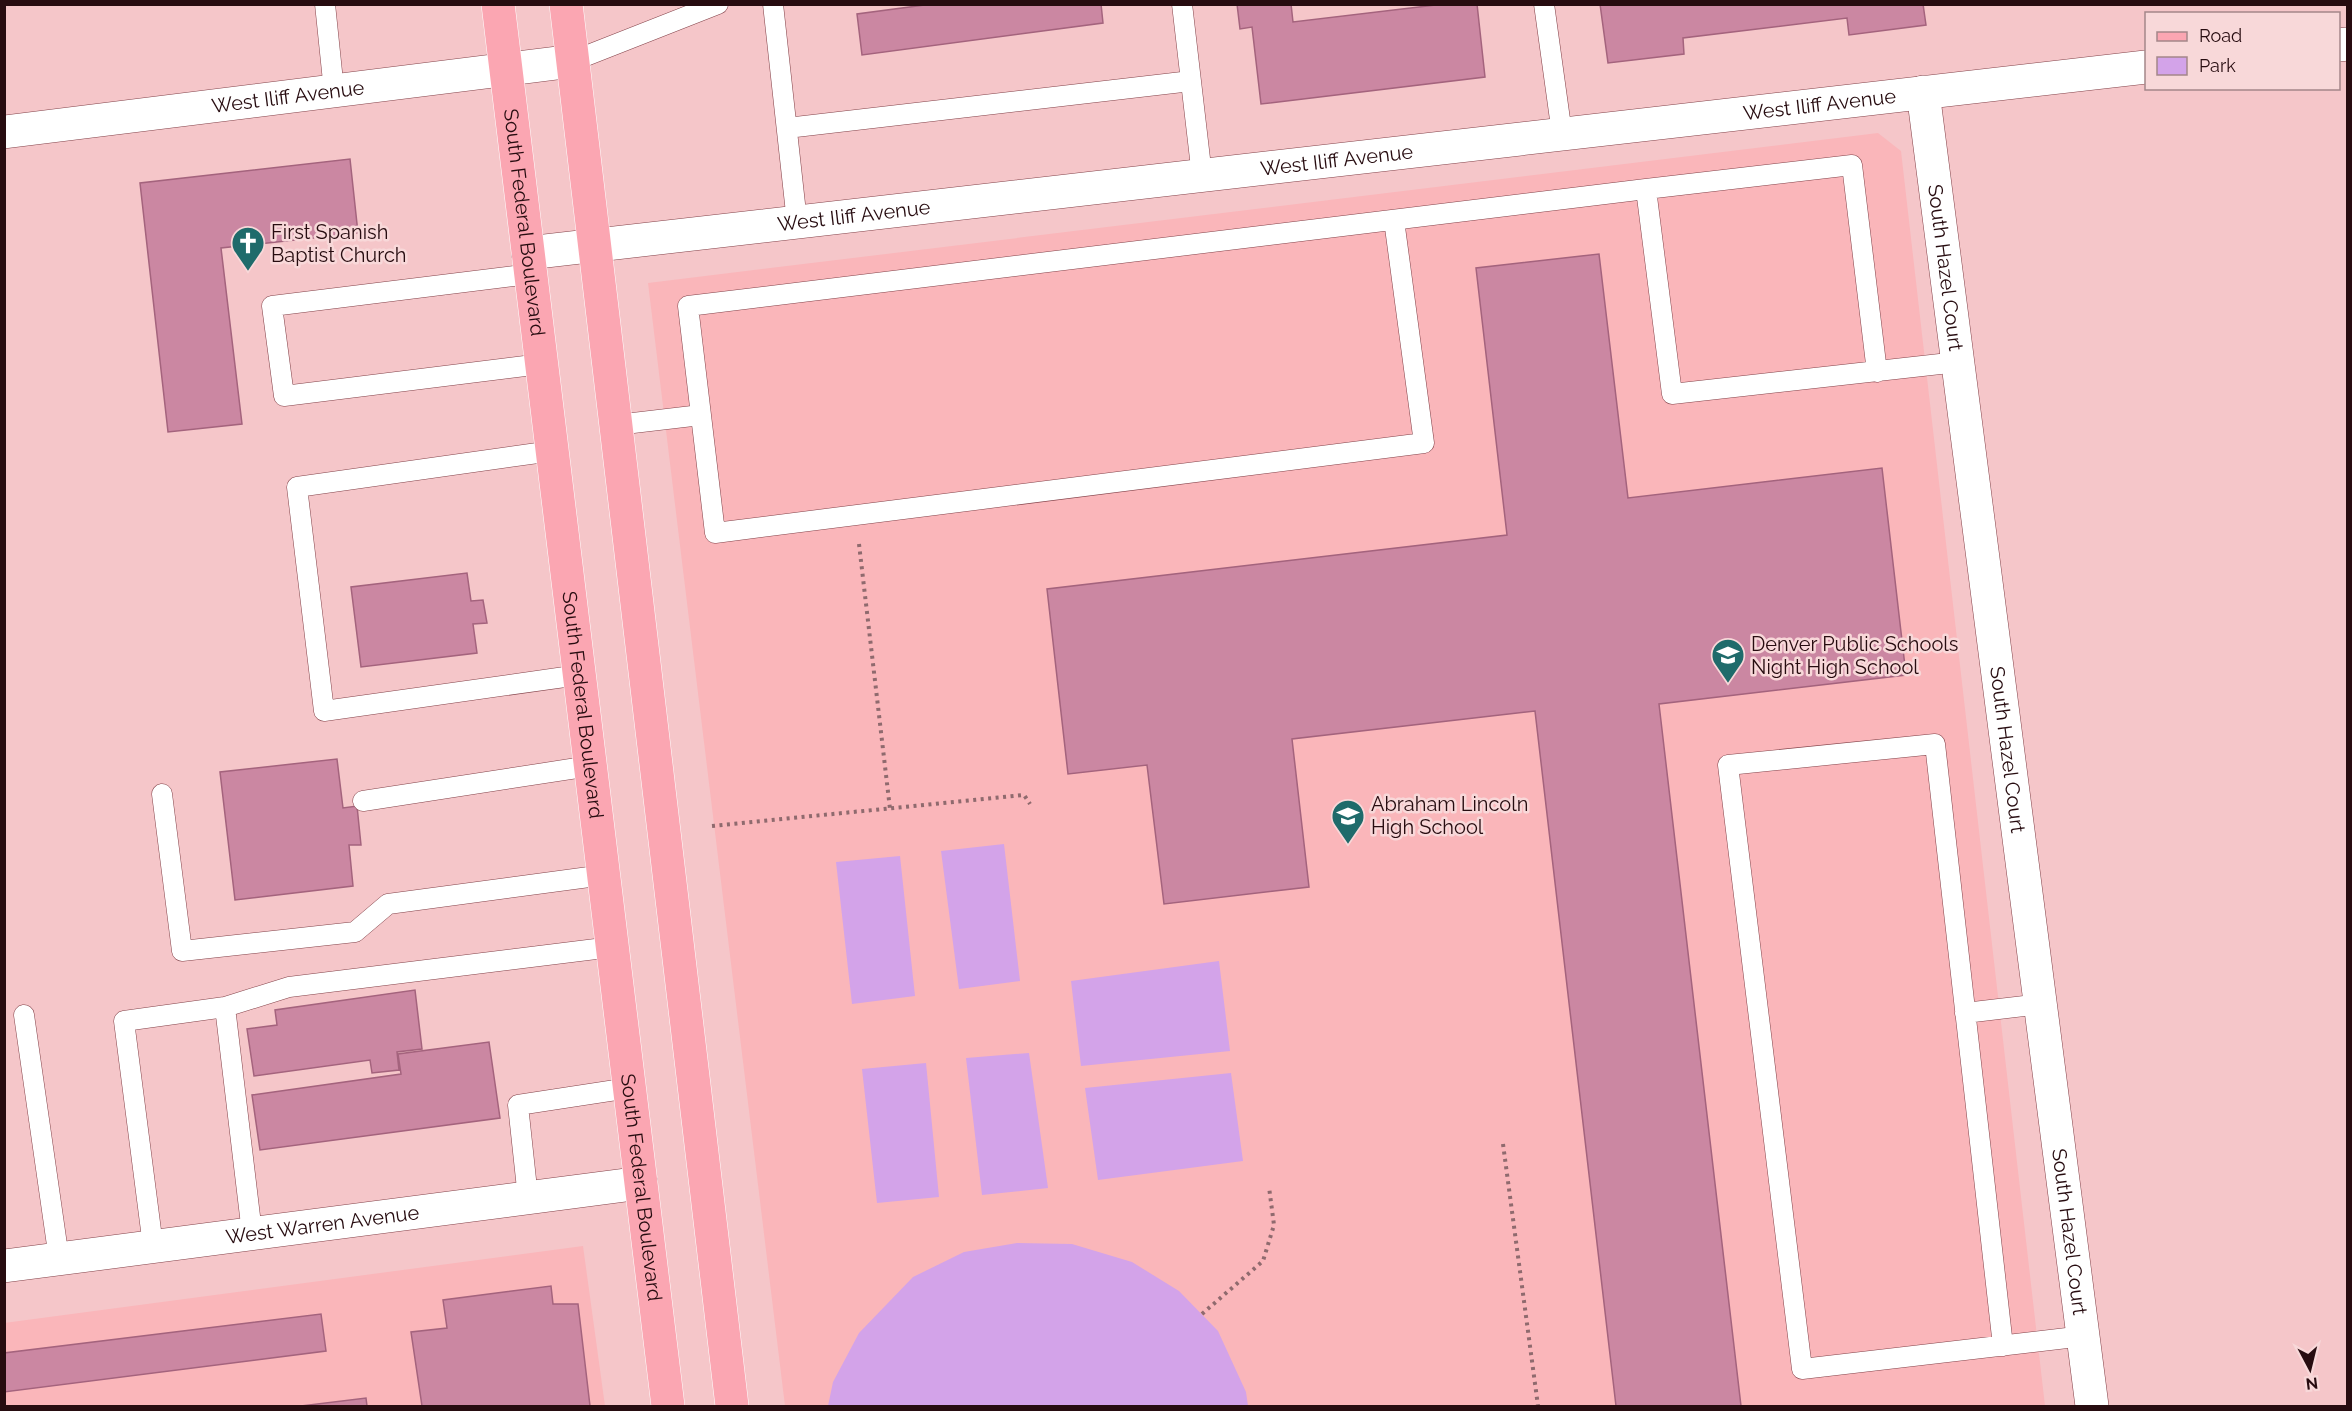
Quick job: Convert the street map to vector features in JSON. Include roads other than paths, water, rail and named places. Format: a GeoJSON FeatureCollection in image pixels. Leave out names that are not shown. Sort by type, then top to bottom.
{"type":"FeatureCollection","features":[{"type":"Feature","properties":{"kind":"main road","name":"South Federal Boulevard"},"geometry":{"type":"LineString","coordinates":[[498,4],[668,1407]]}},
{"type":"Feature","properties":{"kind":"main road"},"geometry":{"type":"LineString","coordinates":[[566,4],[732,1407]]}},
{"type":"Feature","properties":{"kind":"street","name":"West Iliff Avenue"},"geometry":{"type":"LineString","coordinates":[[4,132],[573,61]]}},
{"type":"Feature","properties":{"kind":"street","name":"West Iliff Avenue"},"geometry":{"type":"LineString","coordinates":[[529,264],[595,246],[2145,67]]}},
{"type":"Feature","properties":{"kind":"street","name":"South Hazel Court"},"geometry":{"type":"LineString","coordinates":[[1923,92],[2092,1407]]}},
{"type":"Feature","properties":{"kind":"street","name":"West Warren Avenue"},"geometry":{"type":"LineString","coordinates":[[4,1266],[641,1183]]}},
{"type":"Feature","properties":{"kind":"lane"},"geometry":{"type":"LineString","coordinates":[[325,4],[334,91]]}},
{"type":"Feature","properties":{"kind":"lane"},"geometry":{"type":"LineString","coordinates":[[573,61],[718,4]]}},
{"type":"Feature","properties":{"kind":"lane"},"geometry":{"type":"LineString","coordinates":[[773,4],[797,222]]}},
{"type":"Feature","properties":{"kind":"lane"},"geometry":{"type":"LineString","coordinates":[[1182,4],[1202,176]]}},
{"type":"Feature","properties":{"kind":"lane"},"geometry":{"type":"LineString","coordinates":[[1544,4],[1562,134]]}},
{"type":"Feature","properties":{"kind":"lane"},"geometry":{"type":"LineString","coordinates":[[787,128],[1191,81]]}},
{"type":"Feature","properties":{"kind":"lane"},"geometry":{"type":"LineString","coordinates":[[1394,220],[1424,442],[715,534],[688,306],[1646,189],[1852,165],[1877,372]]}},
{"type":"Feature","properties":{"kind":"lane"},"geometry":{"type":"LineString","coordinates":[[1646,189],[1672,394],[1958,362]]}},
{"type":"Feature","properties":{"kind":"lane"},"geometry":{"type":"LineString","coordinates":[[529,264],[272,306],[284,396],[541,364]]}},
{"type":"Feature","properties":{"kind":"lane"},"geometry":{"type":"LineString","coordinates":[[616,425],[701,415]]}},
{"type":"Feature","properties":{"kind":"lane"},"geometry":{"type":"LineString","coordinates":[[552,451],[297,487],[324,711],[579,675]]}},
{"type":"Feature","properties":{"kind":"lane"},"geometry":{"type":"LineString","coordinates":[[2003,1346],[1935,744],[1728,765],[1802,1370],[2003,1346],[2084,1336]]}},
{"type":"Feature","properties":{"kind":"lane"},"geometry":{"type":"LineString","coordinates":[[363,801],[590,766]]}},
{"type":"Feature","properties":{"kind":"lane"},"geometry":{"type":"LineString","coordinates":[[162,794],[182,951],[355,932],[388,904],[604,875]]}},
{"type":"Feature","properties":{"kind":"lane"},"geometry":{"type":"LineString","coordinates":[[153,1246],[124,1021],[225,1007],[289,987],[612,947]]}},
{"type":"Feature","properties":{"kind":"lane"},"geometry":{"type":"LineString","coordinates":[[1965,1013],[2041,1004]]}},
{"type":"Feature","properties":{"kind":"lane"},"geometry":{"type":"LineString","coordinates":[[225,1007],[252,1233]]}},
{"type":"Feature","properties":{"kind":"lane"},"geometry":{"type":"LineString","coordinates":[[24,1015],[59,1259]]}},
{"type":"Feature","properties":{"kind":"lane"},"geometry":{"type":"LineString","coordinates":[[528,1198],[518,1105],[629,1088]]}},
{"type":"Feature","properties":{"kind":"place","name":"First Spanish Baptist Church"},"geometry":{"type":"Point","coordinates":[248,272]}},
{"type":"Feature","properties":{"kind":"place","name":"Denver Public Schools Night High School"},"geometry":{"type":"Point","coordinates":[1728,684]}},
{"type":"Feature","properties":{"kind":"place","name":"Abraham Lincoln High School"},"geometry":{"type":"Point","coordinates":[1348,845]}}]}
